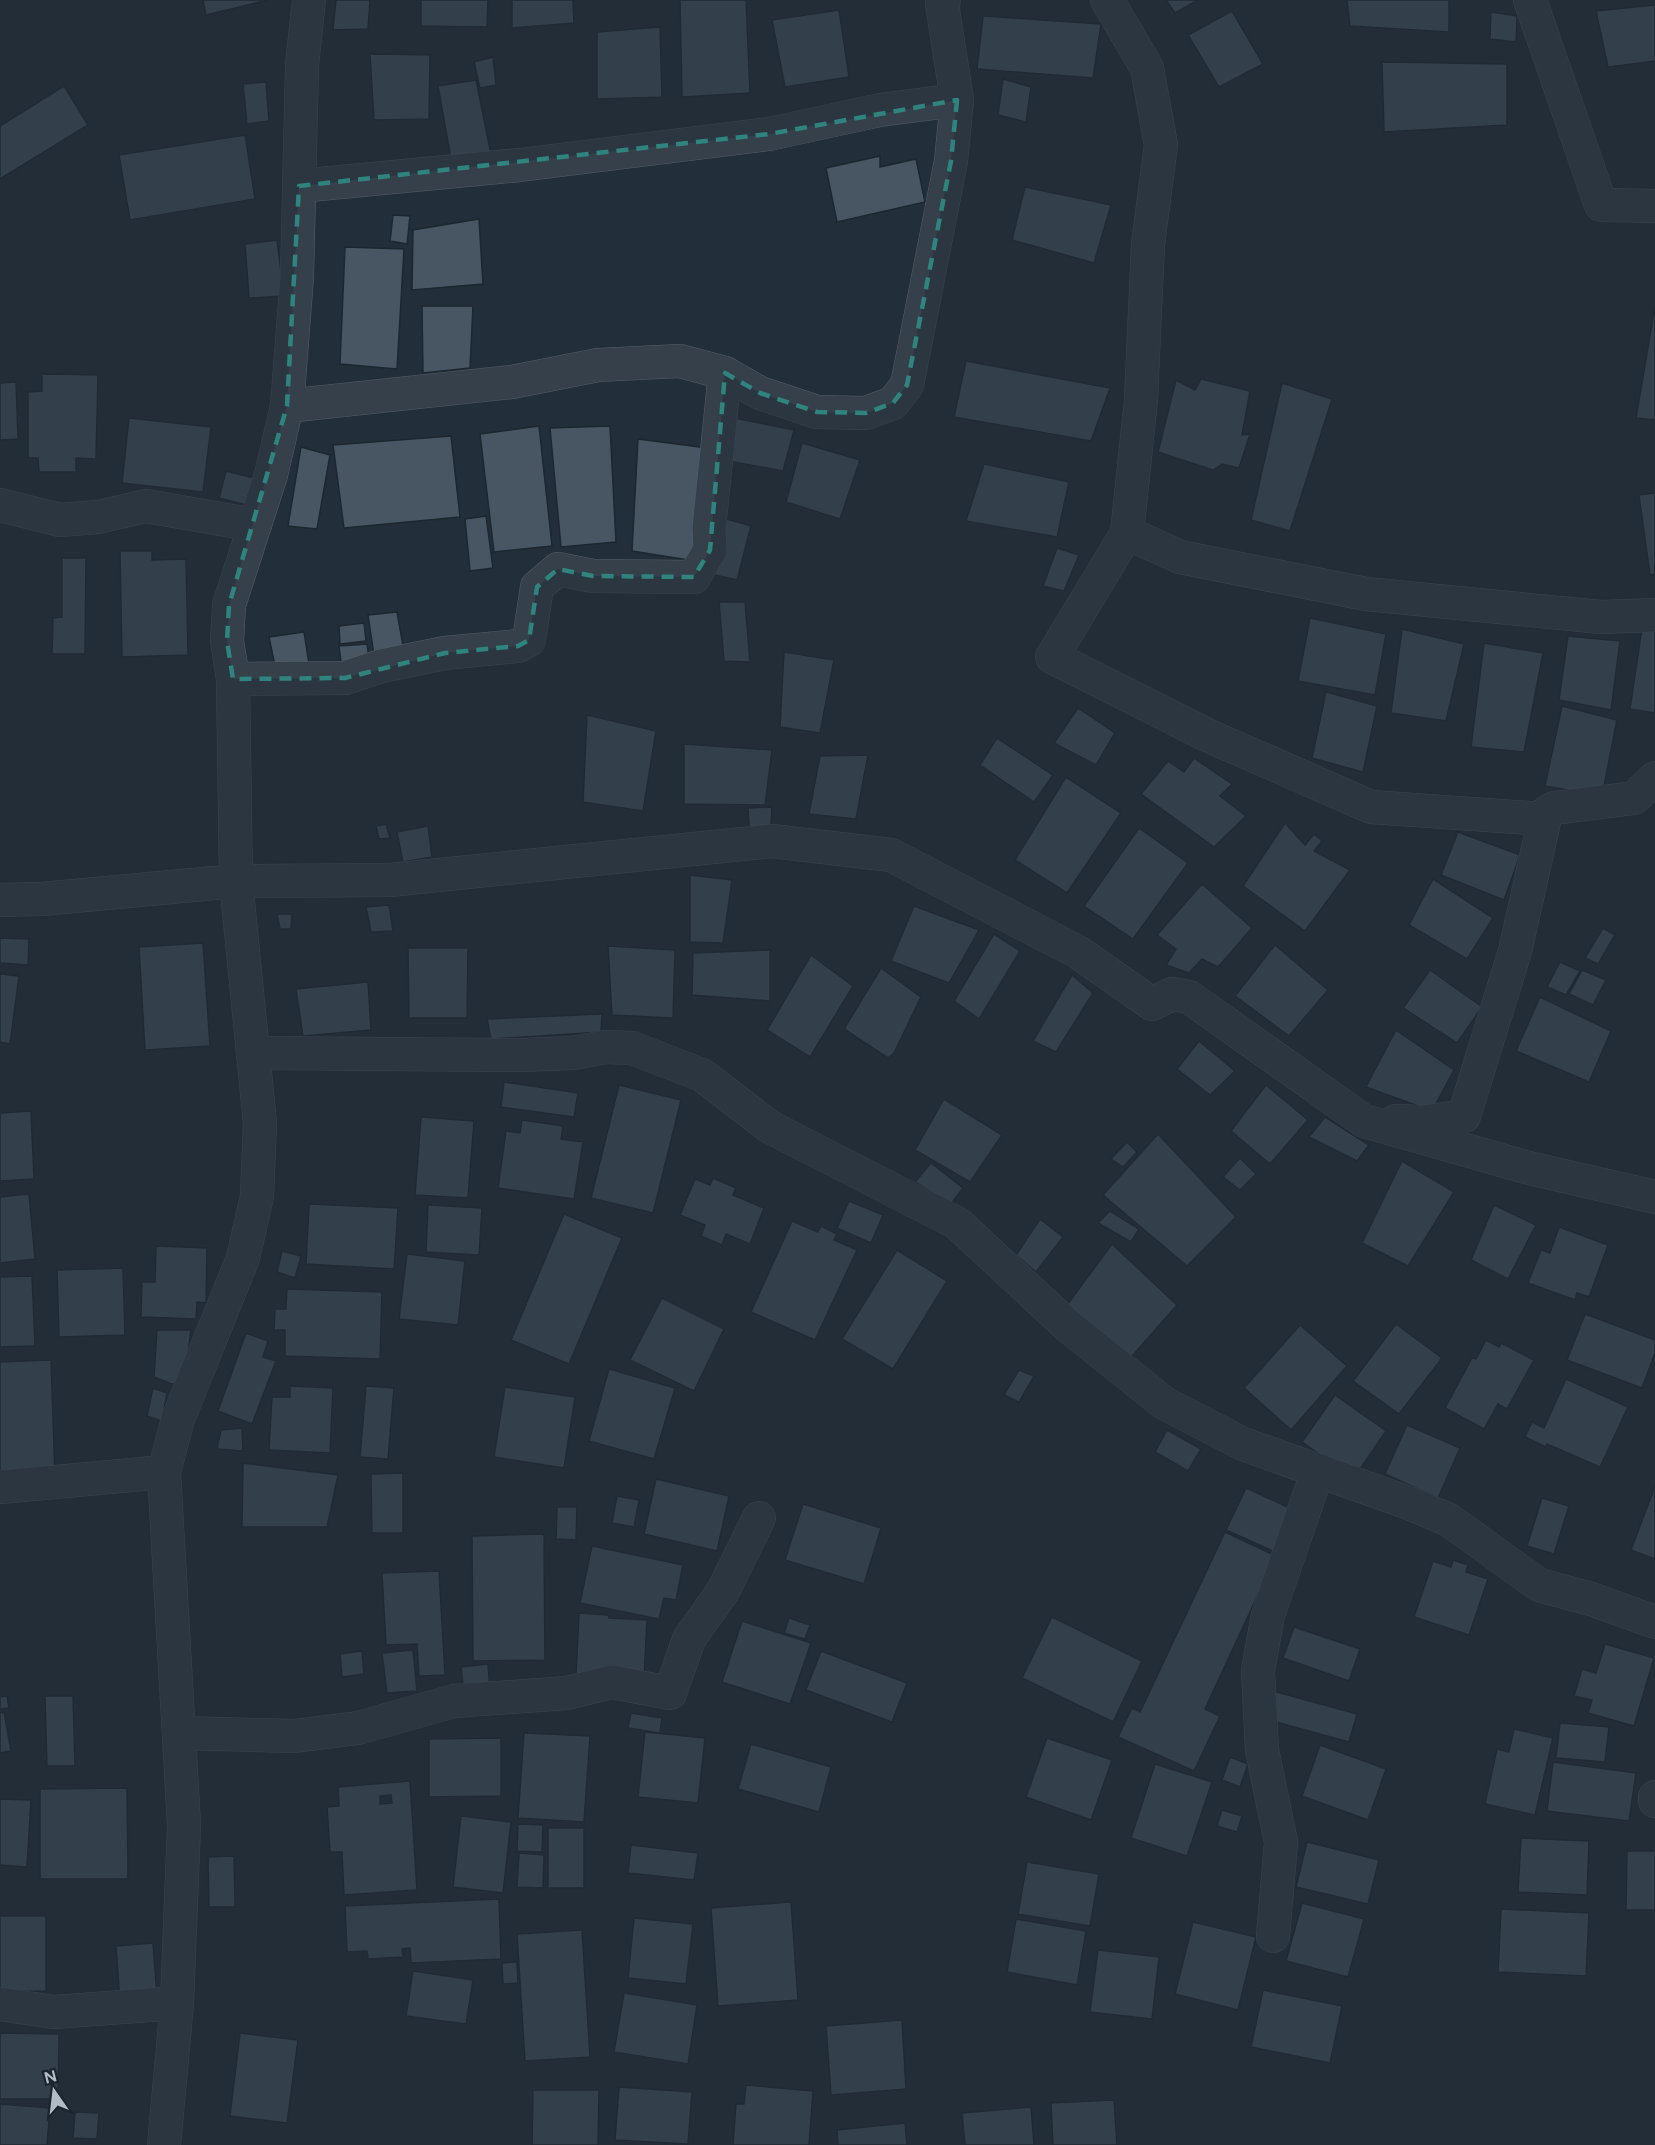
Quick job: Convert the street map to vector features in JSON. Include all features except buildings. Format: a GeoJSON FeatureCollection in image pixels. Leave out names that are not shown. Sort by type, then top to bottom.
{"type":"FeatureCollection","features":[{"type":"Feature","properties":{"kind":"street"},"geometry":{"type":"LineString","coordinates":[[164,2145],[177,2003],[184,1825],[164,1472],[178,1419],[243,1258],[257,1196],[260,1123],[236,881],[233,679],[227,641],[229,605],[255,525],[287,406],[297,277],[302,65],[309,0]]}},
{"type":"Feature","properties":{"kind":"street"},"geometry":{"type":"LineString","coordinates":[[287,406],[512,382],[598,365],[680,361],[725,373],[760,393],[818,412],[866,413],[893,403],[907,385],[951,161],[957,100],[942,4],[944,0]]}},
{"type":"Feature","properties":{"kind":"street"},"geometry":{"type":"LineString","coordinates":[[1107,0],[1147,68],[1161,145],[1148,243],[1141,400],[1127,533],[1052,657],[1207,735],[1371,807],[1544,819]]}},
{"type":"Feature","properties":{"kind":"street"},"geometry":{"type":"LineString","coordinates":[[1530,0],[1601,206],[1655,206]]}},
{"type":"Feature","properties":{"kind":"street"},"geometry":{"type":"LineString","coordinates":[[299,186],[520,165],[769,134],[880,110],[957,100]]}},
{"type":"Feature","properties":{"kind":"street"},"geometry":{"type":"LineString","coordinates":[[233,679],[345,678],[381,666],[445,653],[518,646],[529,640],[537,587],[558,569],[593,576],[694,577],[710,550],[709,528],[725,373]]}},
{"type":"Feature","properties":{"kind":"street"},"geometry":{"type":"LineString","coordinates":[[0,504],[60,520],[98,517],[146,506],[255,525]]}},
{"type":"Feature","properties":{"kind":"street"},"geometry":{"type":"LineString","coordinates":[[1127,533],[1180,557],[1366,594],[1601,618],[1655,615]]}},
{"type":"Feature","properties":{"kind":"street"},"geometry":{"type":"LineString","coordinates":[[1364,1120],[1424,1122],[1464,1116],[1515,951],[1546,813],[1554,808],[1648,791]]}},
{"type":"Feature","properties":{"kind":"street"},"geometry":{"type":"LineString","coordinates":[[0,900],[236,881],[390,880],[772,841],[891,855],[1078,952],[1152,1004],[1172,994],[1189,997],[1364,1120],[1518,1165],[1655,1197]]}},
{"type":"Feature","properties":{"kind":"street"},"geometry":{"type":"LineString","coordinates":[[253,1053],[522,1055],[573,1053],[605,1047],[632,1048],[702,1075],[770,1127],[957,1223],[1069,1327],[1164,1403],[1243,1444],[1449,1520],[1539,1585],[1590,1599],[1655,1622]]}},
{"type":"Feature","properties":{"kind":"street"},"geometry":{"type":"LineString","coordinates":[[1273,1936],[1281,1842],[1262,1750],[1258,1670],[1268,1615],[1318,1470]]}},
{"type":"Feature","properties":{"kind":"street"},"geometry":{"type":"LineString","coordinates":[[0,1487],[164,1472]]}},
{"type":"Feature","properties":{"kind":"street"},"geometry":{"type":"LineString","coordinates":[[179,1733],[295,1736],[358,1728],[454,1701],[567,1693],[612,1682],[670,1693],[689,1639],[723,1591],[759,1518]]}},
{"type":"Feature","properties":{"kind":"street"},"geometry":{"type":"LineString","coordinates":[[0,2004],[54,2012],[177,2003]]}},
{"type":"Feature","properties":{"kind":"highlighted area"},"geometry":{"type":"Polygon","coordinates":[[[957,100],[951,161],[907,385],[893,403],[866,413],[817,412],[760,393],[725,373],[710,550],[694,577],[593,576],[558,569],[537,587],[529,640],[518,646],[445,653],[345,678],[233,679],[227,641],[229,605],[287,406],[299,186],[769,134],[957,100]]]}}]}
